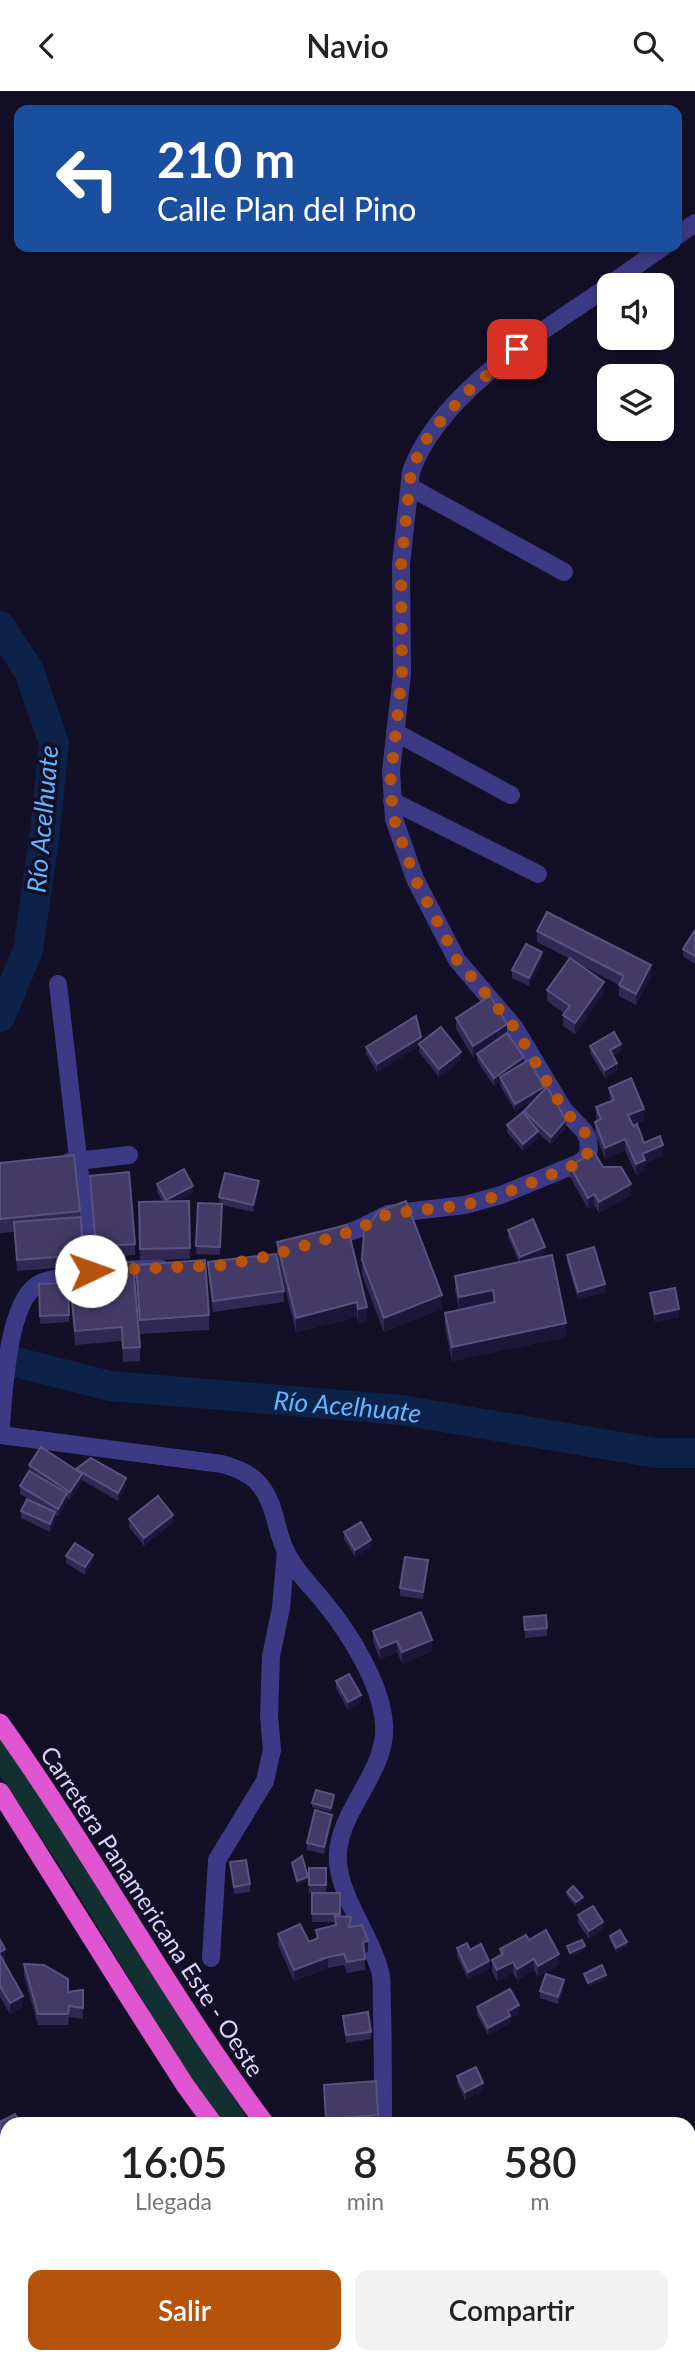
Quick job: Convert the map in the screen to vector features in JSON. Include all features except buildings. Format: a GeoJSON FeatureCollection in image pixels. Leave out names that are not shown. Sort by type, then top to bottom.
{"type":"FeatureCollection","features":[{"type":"Feature","properties":{"kind":"highway","name":"Carretera Panamericana Este - Oeste"},"geometry":{"type":"LineString","coordinates":[[0,1723],[38,1776],[228,2073],[260,2117]]}},
{"type":"Feature","properties":{"kind":"highway"},"geometry":{"type":"LineString","coordinates":[[0,1792],[130,1999],[209,2117]]}},
{"type":"Feature","properties":{"kind":"street"},"geometry":{"type":"LineString","coordinates":[[626,273],[656,252]]}},
{"type":"Feature","properties":{"kind":"street"},"geometry":{"type":"LineString","coordinates":[[311,1244],[358,1229],[388,1214],[465,1205],[501,1195],[579,1163],[587,1157],[588,1139],[584,1131],[564,1110],[515,1028],[457,960],[415,879],[394,819],[391,771],[402,674],[401,565],[411,472],[422,445],[466,393],[502,361],[597,294]]}},
{"type":"Feature","properties":{"kind":"street"},"geometry":{"type":"LineString","coordinates":[[410,487],[564,572]]}},
{"type":"Feature","properties":{"kind":"street"},"geometry":{"type":"LineString","coordinates":[[395,732],[511,795]]}},
{"type":"Feature","properties":{"kind":"street"},"geometry":{"type":"LineString","coordinates":[[393,800],[538,874]]}},
{"type":"Feature","properties":{"kind":"street"},"geometry":{"type":"LineString","coordinates":[[58,984],[91,1271]]}},
{"type":"Feature","properties":{"kind":"street"},"geometry":{"type":"LineString","coordinates":[[51,1164],[130,1154]]}},
{"type":"Feature","properties":{"kind":"street"},"geometry":{"type":"LineString","coordinates":[[171,1268],[91,1271],[40,1283],[31,1289],[22,1301],[12,1332],[0,1434],[222,1464],[241,1471],[258,1482],[272,1504],[286,1551],[348,1634],[367,1669],[382,1709],[384,1735],[377,1762],[342,1834],[338,1858],[340,1879],[380,1973],[383,2117]]}},
{"type":"Feature","properties":{"kind":"street"},"geometry":{"type":"LineString","coordinates":[[211,1958],[217,1860],[265,1781],[272,1750],[269,1716],[271,1656],[281,1608],[286,1551]]}},
{"type":"Feature","properties":{"kind":"green space"},"geometry":{"type":"Polygon","coordinates":[[[0,1736],[92,1873],[246,2117],[218,2117],[183,2067],[73,1886],[0,1776],[0,1736]]]}},
{"type":"Feature","properties":{"kind":"waterway","name":"Río Acelhuate"},"geometry":{"type":"LineString","coordinates":[[0,626],[29,671],[54,743],[28,950],[0,1017]]}},
{"type":"Feature","properties":{"kind":"waterway","name":"Río Acelhuate"},"geometry":{"type":"LineString","coordinates":[[0,1358],[110,1386],[401,1410],[656,1453],[695,1453]]}},
{"type":"Feature","properties":{"kind":"route"},"geometry":{"type":"LineString","coordinates":[[91,1271],[245,1262],[358,1229],[388,1214],[465,1205],[501,1195],[579,1163],[587,1157],[588,1139],[584,1131],[564,1110],[515,1028],[457,960],[415,879],[394,819],[390,785],[402,674],[401,565],[411,472],[422,445],[438,424],[466,393],[517,349]]}}]}
